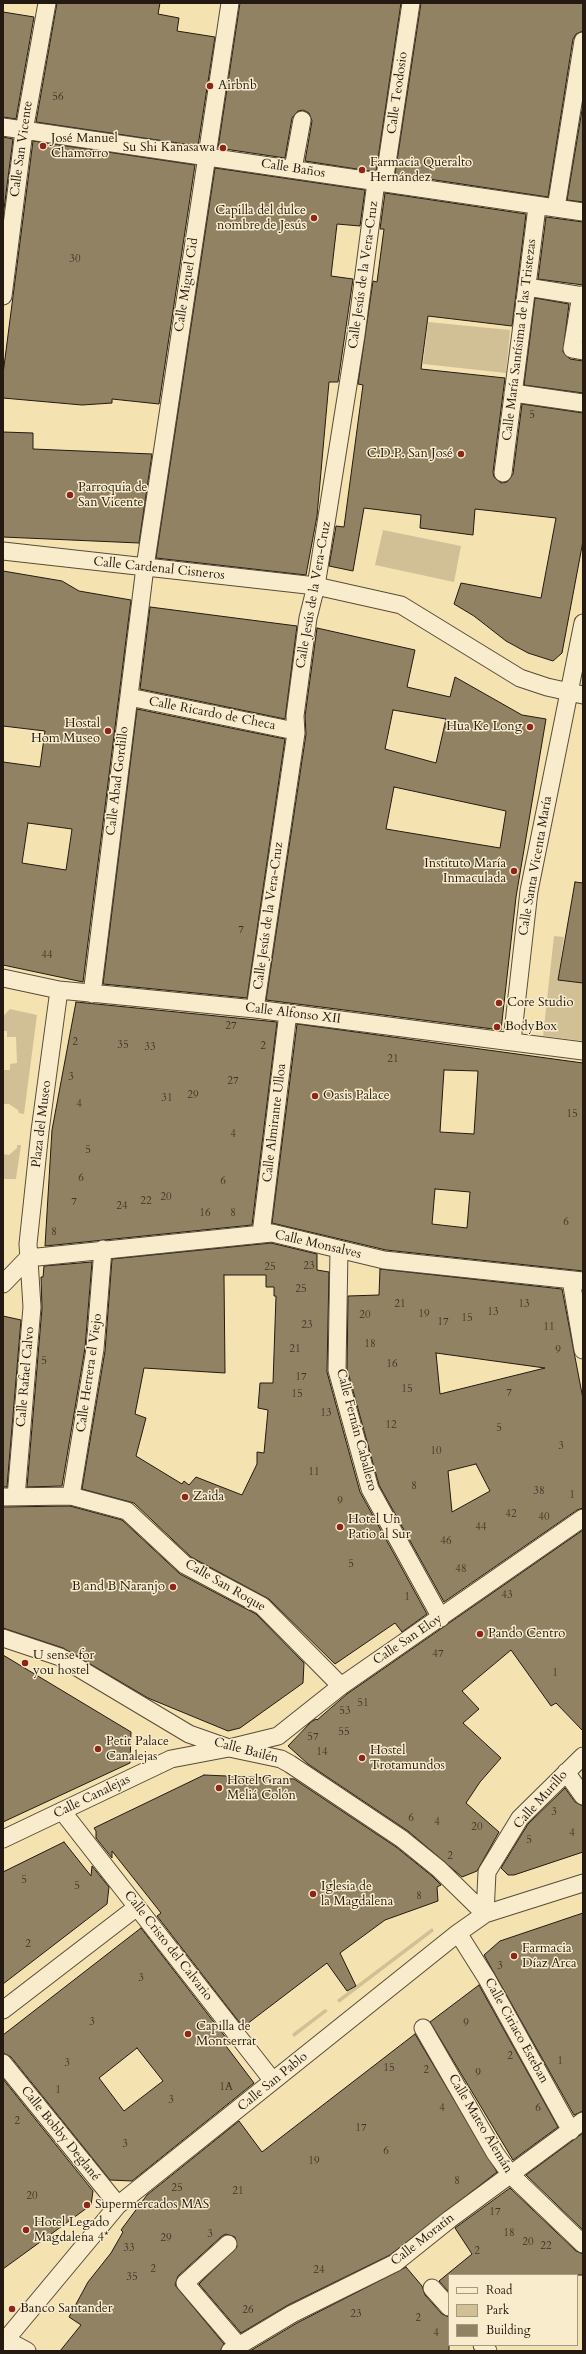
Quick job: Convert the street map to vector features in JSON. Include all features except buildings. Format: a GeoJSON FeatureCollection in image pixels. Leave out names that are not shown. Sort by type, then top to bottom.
{"type":"FeatureCollection","features":[{"type":"Feature","properties":{"kind":"street","name":"Calle San Vicente"},"geometry":{"type":"LineString","coordinates":[[3,296],[6,258],[24,131],[47,3]]}},
{"type":"Feature","properties":{"kind":"street","name":"Calle Miguel Cid"},"geometry":{"type":"LineString","coordinates":[[145,567],[230,3]]}},
{"type":"Feature","properties":{"kind":"street","name":"Calle Teodosio"},"geometry":{"type":"LineString","coordinates":[[380,183],[411,3]]}},
{"type":"Feature","properties":{"kind":"street"},"geometry":{"type":"LineString","coordinates":[[556,208],[583,41]]}},
{"type":"Feature","properties":{"kind":"street"},"geometry":{"type":"LineString","coordinates":[[292,169],[302,120]]}},
{"type":"Feature","properties":{"kind":"street","name":"Calle Baños"},"geometry":{"type":"LineString","coordinates":[[3,127],[207,156],[537,207],[583,212]]}},
{"type":"Feature","properties":{"kind":"street","name":"Calle Jesús de la Vera-Cruz"},"geometry":{"type":"LineString","coordinates":[[255,1009],[295,731],[295,716],[308,618],[316,586],[380,183]]}},
{"type":"Feature","properties":{"kind":"street","name":"Calle María Santísima de las Tristezas"},"geometry":{"type":"LineString","coordinates":[[503,474],[537,207]]}},
{"type":"Feature","properties":{"kind":"street"},"geometry":{"type":"LineString","coordinates":[[527,287],[582,295],[572,350],[583,351]]}},
{"type":"Feature","properties":{"kind":"street"},"geometry":{"type":"LineString","coordinates":[[513,394],[583,403]]}},
{"type":"Feature","properties":{"kind":"street","name":"Calle Cardenal Cisneros"},"geometry":{"type":"LineString","coordinates":[[3,551],[316,586],[401,605],[520,678],[576,693]]}},
{"type":"Feature","properties":{"kind":"street","name":"Calle Abad Gordillo"},"geometry":{"type":"LineString","coordinates":[[92,994],[145,567]]}},
{"type":"Feature","properties":{"kind":"street","name":"Calle Santa Vicenta María"},"geometry":{"type":"LineString","coordinates":[[512,1041],[529,891],[576,693],[583,623]]}},
{"type":"Feature","properties":{"kind":"street","name":"Calle Ricardo de Checa"},"geometry":{"type":"LineString","coordinates":[[129,697],[295,731]]}},
{"type":"Feature","properties":{"kind":"street","name":"Calle Alfonso XII"},"geometry":{"type":"LineString","coordinates":[[3,978],[59,990],[255,1009],[512,1041],[583,1052]]}},
{"type":"Feature","properties":{"kind":"street","name":"Plaza del Museo"},"geometry":{"type":"LineString","coordinates":[[28,1258],[40,1131],[59,990]]}},
{"type":"Feature","properties":{"kind":"street","name":"Calle Almirante Ulloa"},"geometry":{"type":"LineString","coordinates":[[261,1234],[288,1013]]}},
{"type":"Feature","properties":{"kind":"street","name":"Calle Monsalves"},"geometry":{"type":"LineString","coordinates":[[28,1258],[103,1249],[272,1233],[384,1260],[577,1280]]}},
{"type":"Feature","properties":{"kind":"street","name":"Calle Herrera el Viejo"},"geometry":{"type":"LineString","coordinates":[[71,1496],[96,1349],[103,1249]]}},
{"type":"Feature","properties":{"kind":"street","name":"Calle Fernán Caballero"},"geometry":{"type":"LineString","coordinates":[[339,1249],[337,1370],[370,1489],[441,1618]]}},
{"type":"Feature","properties":{"kind":"street"},"geometry":{"type":"LineString","coordinates":[[3,1284],[28,1258]]}},
{"type":"Feature","properties":{"kind":"street","name":"Calle Rafael Calvo"},"geometry":{"type":"LineString","coordinates":[[10,1497],[32,1307],[28,1258]]}},
{"type":"Feature","properties":{"kind":"street"},"geometry":{"type":"LineString","coordinates":[[577,1280],[583,1350]]}},
{"type":"Feature","properties":{"kind":"street","name":"Calle San Roque"},"geometry":{"type":"LineString","coordinates":[[10,1497],[71,1496],[127,1511],[185,1565],[262,1606],[341,1686]]}},
{"type":"Feature","properties":{"kind":"street","name":"Calle San Eloy"},"geometry":{"type":"LineString","coordinates":[[229,1748],[278,1736],[341,1686],[566,1535],[583,1518]]}},
{"type":"Feature","properties":{"kind":"street","name":"Calle Bailén"},"geometry":{"type":"LineString","coordinates":[[3,1638],[60,1657],[189,1734],[229,1748],[280,1759],[290,1764],[402,1839],[439,1869],[485,1914]]}},
{"type":"Feature","properties":{"kind":"street","name":"Calle Canalejas"},"geometry":{"type":"LineString","coordinates":[[3,1839],[171,1759],[229,1748]]}},
{"type":"Feature","properties":{"kind":"street","name":"Calle Murillo"},"geometry":{"type":"LineString","coordinates":[[485,1914],[487,1872],[520,1818],[583,1756]]}},
{"type":"Feature","properties":{"kind":"street"},"geometry":{"type":"LineString","coordinates":[[566,1772],[583,1796]]}},
{"type":"Feature","properties":{"kind":"street","name":"Calle Cristo del Calvario"},"geometry":{"type":"LineString","coordinates":[[62,1811],[274,2081]]}},
{"type":"Feature","properties":{"kind":"street","name":"Calle San Pablo"},"geometry":{"type":"LineString","coordinates":[[4,2341],[118,2205],[458,1933],[485,1914],[583,1883]]}},
{"type":"Feature","properties":{"kind":"street"},"geometry":{"type":"LineString","coordinates":[[3,2010],[137,1907]]}},
{"type":"Feature","properties":{"kind":"street","name":"Calle Ciriaco Esteban"},"geometry":{"type":"LineString","coordinates":[[458,1933],[577,2126]]}},
{"type":"Feature","properties":{"kind":"street","name":"Calle Mateo Alemán"},"geometry":{"type":"LineString","coordinates":[[423,2028],[495,2153],[511,2175],[583,2244]]}},
{"type":"Feature","properties":{"kind":"street","name":"Calle Bobby Deglané"},"geometry":{"type":"LineString","coordinates":[[3,2063],[118,2205]]}},
{"type":"Feature","properties":{"kind":"street","name":"Calle Moratín"},"geometry":{"type":"LineString","coordinates":[[234,2348],[292,2314],[395,2264],[450,2219],[577,2126]]}},
{"type":"Feature","properties":{"kind":"street"},"geometry":{"type":"LineString","coordinates":[[228,2244],[185,2283],[234,2348]]}},
{"type":"Feature","properties":{"kind":"street"},"geometry":{"type":"LineString","coordinates":[[432,2288],[448,2306]]}},
{"type":"Feature","properties":{"kind":"street"},"geometry":{"type":"LineString","coordinates":[[4,2341],[27,2351]]}},
{"type":"Feature","properties":{"kind":"green space"},"geometry":{"type":"Polygon","coordinates":[[[428,322],[510,330],[506,373],[423,364],[428,322]]]}},
{"type":"Feature","properties":{"kind":"green space"},"geometry":{"type":"Polygon","coordinates":[[[383,530],[461,546],[454,582],[375,565],[383,530]]]}},
{"type":"Feature","properties":{"kind":"green space"},"geometry":{"type":"Polygon","coordinates":[[[554,936],[564,937],[558,980],[583,983],[583,1041],[543,1036],[554,936]]]}},
{"type":"Feature","properties":{"kind":"green space"},"geometry":{"type":"Polygon","coordinates":[[[10,1009],[37,1015],[24,1114],[19,1113],[18,1110],[9,1104],[3,1104],[3,1070],[10,1070],[10,1064],[17,1063],[16,1037],[7,1037],[7,1031],[3,1031],[3,1016],[10,1009]]]}},
{"type":"Feature","properties":{"kind":"green space"},"geometry":{"type":"Polygon","coordinates":[[[17,1145],[21,1145],[16,1179],[4,1179],[3,1154],[9,1155],[17,1148],[17,1145]]]}},
{"type":"Feature","properties":{"kind":"green space"},"geometry":{"type":"Polygon","coordinates":[[[432,1928],[434,1931],[339,2003],[337,2000],[432,1928]]]}},
{"type":"Feature","properties":{"kind":"green space"},"geometry":{"type":"Polygon","coordinates":[[[325,2009],[328,2011],[294,2037],[292,2034],[325,2009]]]}},
{"type":"Feature","properties":{"kind":"place","name":"Airbnb"},"geometry":{"type":"Point","coordinates":[210,86]}},
{"type":"Feature","properties":{"kind":"place","name":"José Manuel Chamorro"},"geometry":{"type":"Point","coordinates":[43,146]}},
{"type":"Feature","properties":{"kind":"place","name":"Su Shi Kanasawa"},"geometry":{"type":"Point","coordinates":[223,148]}},
{"type":"Feature","properties":{"kind":"place","name":"Farmacia Queralto Hernández"},"geometry":{"type":"Point","coordinates":[362,170]}},
{"type":"Feature","properties":{"kind":"place","name":"Capilla del dulce nombre de Jesús"},"geometry":{"type":"Point","coordinates":[314,218]}},
{"type":"Feature","properties":{"kind":"place","name":"C.D.P. San José"},"geometry":{"type":"Point","coordinates":[461,454]}},
{"type":"Feature","properties":{"kind":"place","name":"Parroquia de San Vicente"},"geometry":{"type":"Point","coordinates":[70,495]}},
{"type":"Feature","properties":{"kind":"place","name":"Hua Ke Long"},"geometry":{"type":"Point","coordinates":[530,727]}},
{"type":"Feature","properties":{"kind":"place","name":"Hostal Hom Museo"},"geometry":{"type":"Point","coordinates":[108,731]}},
{"type":"Feature","properties":{"kind":"place","name":"Instituto María Inmaculada"},"geometry":{"type":"Point","coordinates":[514,871]}},
{"type":"Feature","properties":{"kind":"place","name":"Core Studio"},"geometry":{"type":"Point","coordinates":[499,1003]}},
{"type":"Feature","properties":{"kind":"place","name":"BodyBox"},"geometry":{"type":"Point","coordinates":[497,1027]}},
{"type":"Feature","properties":{"kind":"place","name":"Oasis Palace"},"geometry":{"type":"Point","coordinates":[315,1096]}},
{"type":"Feature","properties":{"kind":"place","name":"Zaida"},"geometry":{"type":"Point","coordinates":[185,1497]}},
{"type":"Feature","properties":{"kind":"place","name":"Hotel Un Patio al Sur"},"geometry":{"type":"Point","coordinates":[340,1527]}},
{"type":"Feature","properties":{"kind":"place","name":"B and B Naranjo"},"geometry":{"type":"Point","coordinates":[173,1587]}},
{"type":"Feature","properties":{"kind":"place","name":"Pando Centro"},"geometry":{"type":"Point","coordinates":[480,1634]}},
{"type":"Feature","properties":{"kind":"place","name":"U sense for you hostel"},"geometry":{"type":"Point","coordinates":[25,1663]}},
{"type":"Feature","properties":{"kind":"place","name":"Petit Palace Canalejas"},"geometry":{"type":"Point","coordinates":[98,1749]}},
{"type":"Feature","properties":{"kind":"place","name":"Hostel Trotamundos"},"geometry":{"type":"Point","coordinates":[362,1758]}},
{"type":"Feature","properties":{"kind":"place","name":"Hotel Gran Meliá Colón"},"geometry":{"type":"Point","coordinates":[219,1788]}},
{"type":"Feature","properties":{"kind":"place","name":"Iglesia de la Magdalena"},"geometry":{"type":"Point","coordinates":[313,1894]}},
{"type":"Feature","properties":{"kind":"place","name":"Farmacia Díaz Arca"},"geometry":{"type":"Point","coordinates":[514,1956]}},
{"type":"Feature","properties":{"kind":"place","name":"Capilla de Montserrat"},"geometry":{"type":"Point","coordinates":[188,2034]}},
{"type":"Feature","properties":{"kind":"place","name":"Supermercados MAS"},"geometry":{"type":"Point","coordinates":[87,2205]}},
{"type":"Feature","properties":{"kind":"place","name":"Hotel Legado Magdalena 4*"},"geometry":{"type":"Point","coordinates":[26,2230]}},
{"type":"Feature","properties":{"kind":"place","name":"Banco Santander"},"geometry":{"type":"Point","coordinates":[12,2309]}}]}
